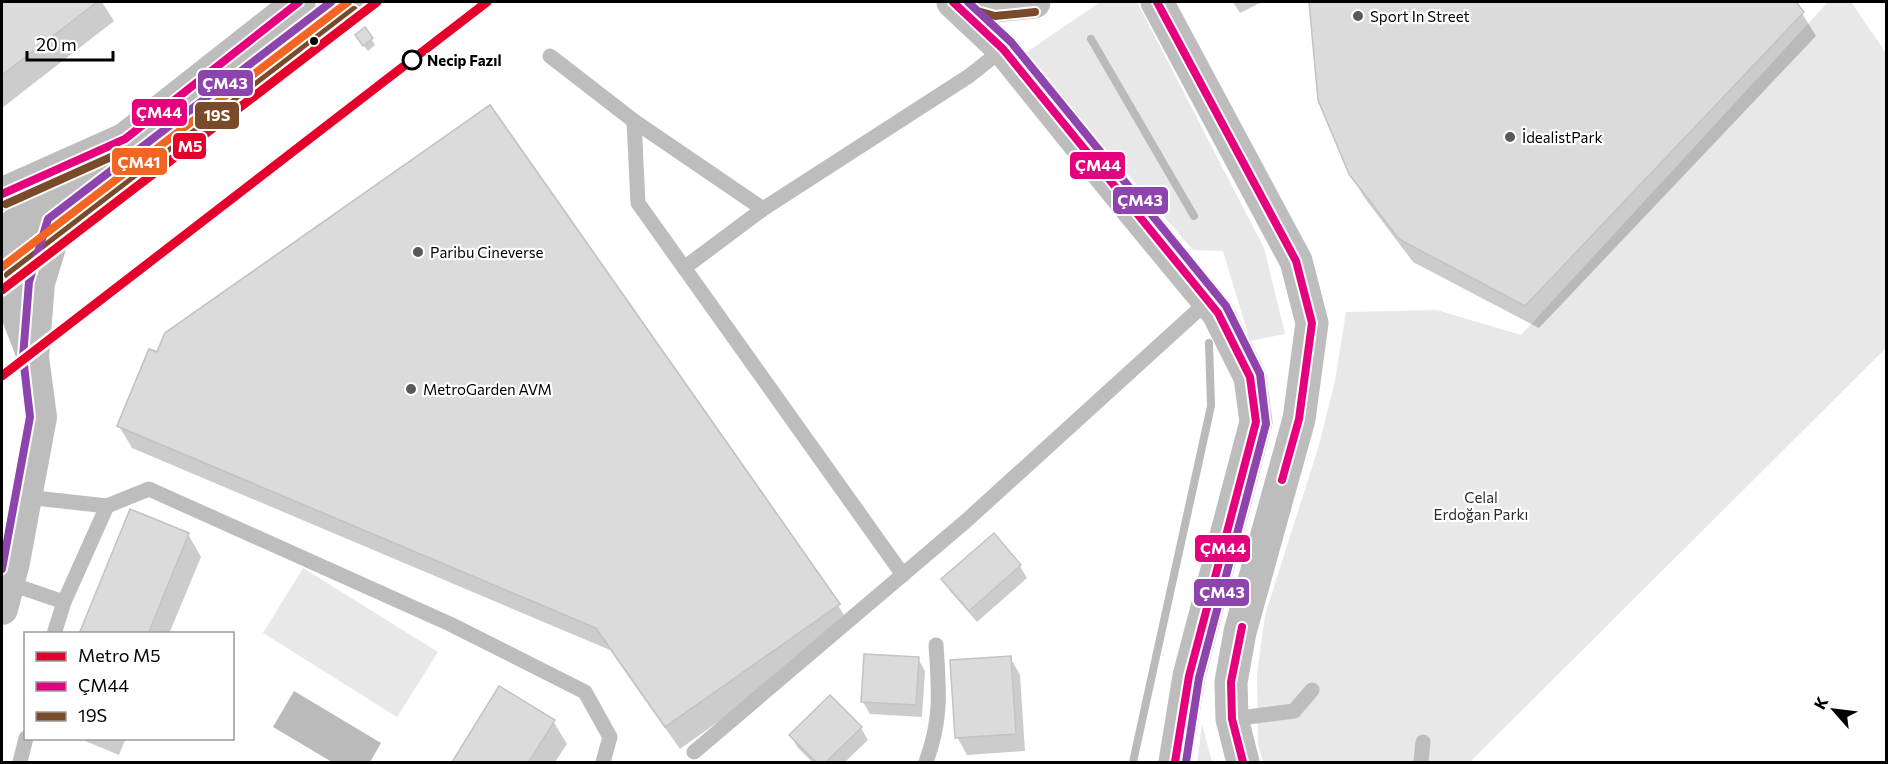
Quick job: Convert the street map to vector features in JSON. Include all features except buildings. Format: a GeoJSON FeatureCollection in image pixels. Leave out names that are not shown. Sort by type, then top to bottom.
{"type":"FeatureCollection","features":[{"type":"Feature","properties":{"kind":"street"},"geometry":{"type":"LineString","coordinates":[[2,237],[41,199],[125,139],[299,2]]}},
{"type":"Feature","properties":{"kind":"street"},"geometry":{"type":"LineString","coordinates":[[2,267],[348,2]]}},
{"type":"Feature","properties":{"kind":"street"},"geometry":{"type":"LineString","coordinates":[[953,2],[1004,49],[1218,313],[1250,376],[1256,422],[1189,676],[1175,762]]}},
{"type":"Feature","properties":{"kind":"street"},"geometry":{"type":"LineString","coordinates":[[985,2],[995,6],[1034,2]]}},
{"type":"Feature","properties":{"kind":"street"},"geometry":{"type":"LineString","coordinates":[[1157,2],[1296,261],[1312,323],[1299,419],[1240,632],[1231,682],[1232,719],[1243,762]]}},
{"type":"Feature","properties":{"kind":"street"},"geometry":{"type":"LineString","coordinates":[[2,194],[125,139]]}},
{"type":"Feature","properties":{"kind":"street"},"geometry":{"type":"LineString","coordinates":[[5,596],[41,417],[33,357],[39,283],[57,224]]}},
{"type":"Feature","properties":{"kind":"street"},"geometry":{"type":"LineString","coordinates":[[2,276],[33,357]]}},
{"type":"Feature","properties":{"kind":"lane"},"geometry":{"type":"LineString","coordinates":[[684,268],[764,209],[969,76],[1004,49]]}},
{"type":"Feature","properties":{"kind":"lane"},"geometry":{"type":"LineString","coordinates":[[550,56],[634,120],[764,209]]}},
{"type":"Feature","properties":{"kind":"lane"},"geometry":{"type":"LineString","coordinates":[[634,120],[638,203],[903,575]]}},
{"type":"Feature","properties":{"kind":"lane"},"geometry":{"type":"LineString","coordinates":[[694,752],[966,521],[1208,301]]}},
{"type":"Feature","properties":{"kind":"lane"},"geometry":{"type":"LineString","coordinates":[[26,497],[107,506],[149,489],[450,624],[585,692],[610,737],[603,762]]}},
{"type":"Feature","properties":{"kind":"lane"},"geometry":{"type":"LineString","coordinates":[[54,632],[64,602],[107,506]]}},
{"type":"Feature","properties":{"kind":"lane"},"geometry":{"type":"LineString","coordinates":[[5,596],[64,602]]}},
{"type":"Feature","properties":{"kind":"lane"},"geometry":{"type":"LineString","coordinates":[[926,762],[935,740],[939,717],[936,645]]}},
{"type":"Feature","properties":{"kind":"lane"},"geometry":{"type":"LineString","coordinates":[[1232,719],[1294,711],[1312,690]]}},
{"type":"Feature","properties":{"kind":"lane"},"geometry":{"type":"LineString","coordinates":[[20,762],[26,740]]}},
{"type":"Feature","properties":{"kind":"lane"},"geometry":{"type":"LineString","coordinates":[[1421,762],[1423,742]]}},
{"type":"Feature","properties":{"kind":"green space"},"geometry":{"type":"Polygon","coordinates":[[[1100,2],[1137,2],[1264,248],[1285,334],[1250,341],[1223,251],[1193,250],[1024,54],[1100,2]]]}},
{"type":"Feature","properties":{"kind":"green space","name":"Celal Erdoğan Parkı"},"geometry":{"type":"Polygon","coordinates":[[[1828,2],[1851,2],[1886,53],[1886,348],[1470,762],[1263,762],[1258,744],[1257,674],[1265,615],[1319,445],[1335,381],[1346,312],[1437,310],[1521,335],[1828,2]]]}},
{"type":"Feature","properties":{"kind":"green space"},"geometry":{"type":"Polygon","coordinates":[[[303,568],[438,652],[397,717],[263,633],[303,568]]]}},
{"type":"Feature","properties":{"kind":"green space"},"geometry":{"type":"Polygon","coordinates":[[[1202,724],[1212,762],[1197,762],[1202,724]]]}},
{"type":"Feature","properties":{"kind":"shaded area"},"geometry":{"type":"Polygon","coordinates":[[[294,691],[381,743],[370,762],[332,762],[273,727],[294,691]]]}},
{"type":"Feature","properties":{"kind":"waterway"},"geometry":{"type":"LineString","coordinates":[[1091,39],[1194,216]]}},
{"type":"Feature","properties":{"kind":"waterway"},"geometry":{"type":"LineString","coordinates":[[1133,762],[1211,406],[1209,343]]}},
{"type":"Feature","properties":{"kind":"metro line","name":"M5"},"geometry":{"type":"LineString","coordinates":[[2,290],[377,2]]}},
{"type":"Feature","properties":{"kind":"metro line","name":"M5"},"geometry":{"type":"LineString","coordinates":[[2,376],[487,2]]}},
{"type":"Feature","properties":{"kind":"transit line","name":"ÇM44"},"geometry":{"type":"LineString","coordinates":[[2,194],[125,139],[299,2]]}},
{"type":"Feature","properties":{"kind":"transit line","name":"ÇM43"},"geometry":{"type":"LineString","coordinates":[[2,569],[30,417],[23,357],[29,282],[48,219],[331,2]]}},
{"type":"Feature","properties":{"kind":"transit line","name":"ÇM41"},"geometry":{"type":"LineString","coordinates":[[2,267],[348,2]]}},
{"type":"Feature","properties":{"kind":"transit line","name":"ÇM44"},"geometry":{"type":"LineString","coordinates":[[953,2],[1003,49],[1218,313],[1250,377],[1256,422],[1189,676],[1175,762]]}},
{"type":"Feature","properties":{"kind":"transit line","name":"ÇM43"},"geometry":{"type":"LineString","coordinates":[[968,2],[1011,42],[1226,306],[1260,374],[1266,424],[1199,678],[1186,762]]}},
{"type":"Feature","properties":{"kind":"transit line","name":"ÇM44"},"geometry":{"type":"LineString","coordinates":[[1157,2],[1296,261],[1312,323],[1299,419],[1282,480]]}},
{"type":"Feature","properties":{"kind":"transit line","name":"19S"},"geometry":{"type":"LineString","coordinates":[[8,275],[354,10]]}},
{"type":"Feature","properties":{"kind":"transit line","name":"19S"},"geometry":{"type":"LineString","coordinates":[[981,12],[995,16],[1035,12]]}},
{"type":"Feature","properties":{"kind":"transit line","name":"19S"},"geometry":{"type":"LineString","coordinates":[[6,204],[120,153]]}},
{"type":"Feature","properties":{"kind":"transit line","name":"ÇM44"},"geometry":{"type":"LineString","coordinates":[[1242,627],[1231,682],[1232,719],[1243,762]]}},
{"type":"Feature","properties":{"kind":"place","name":"Sport In Street"},"geometry":{"type":"Point","coordinates":[1358,16]}},
{"type":"Feature","properties":{"kind":"place","name":"Necip Fazıl"},"geometry":{"type":"Point","coordinates":[412,60]}},
{"type":"Feature","properties":{"kind":"place","name":"İdealistPark"},"geometry":{"type":"Point","coordinates":[1510,137]}},
{"type":"Feature","properties":{"kind":"place","name":"Paribu Cineverse"},"geometry":{"type":"Point","coordinates":[418,252]}},
{"type":"Feature","properties":{"kind":"place","name":"MetroGarden AVM"},"geometry":{"type":"Point","coordinates":[411,389]}}]}
